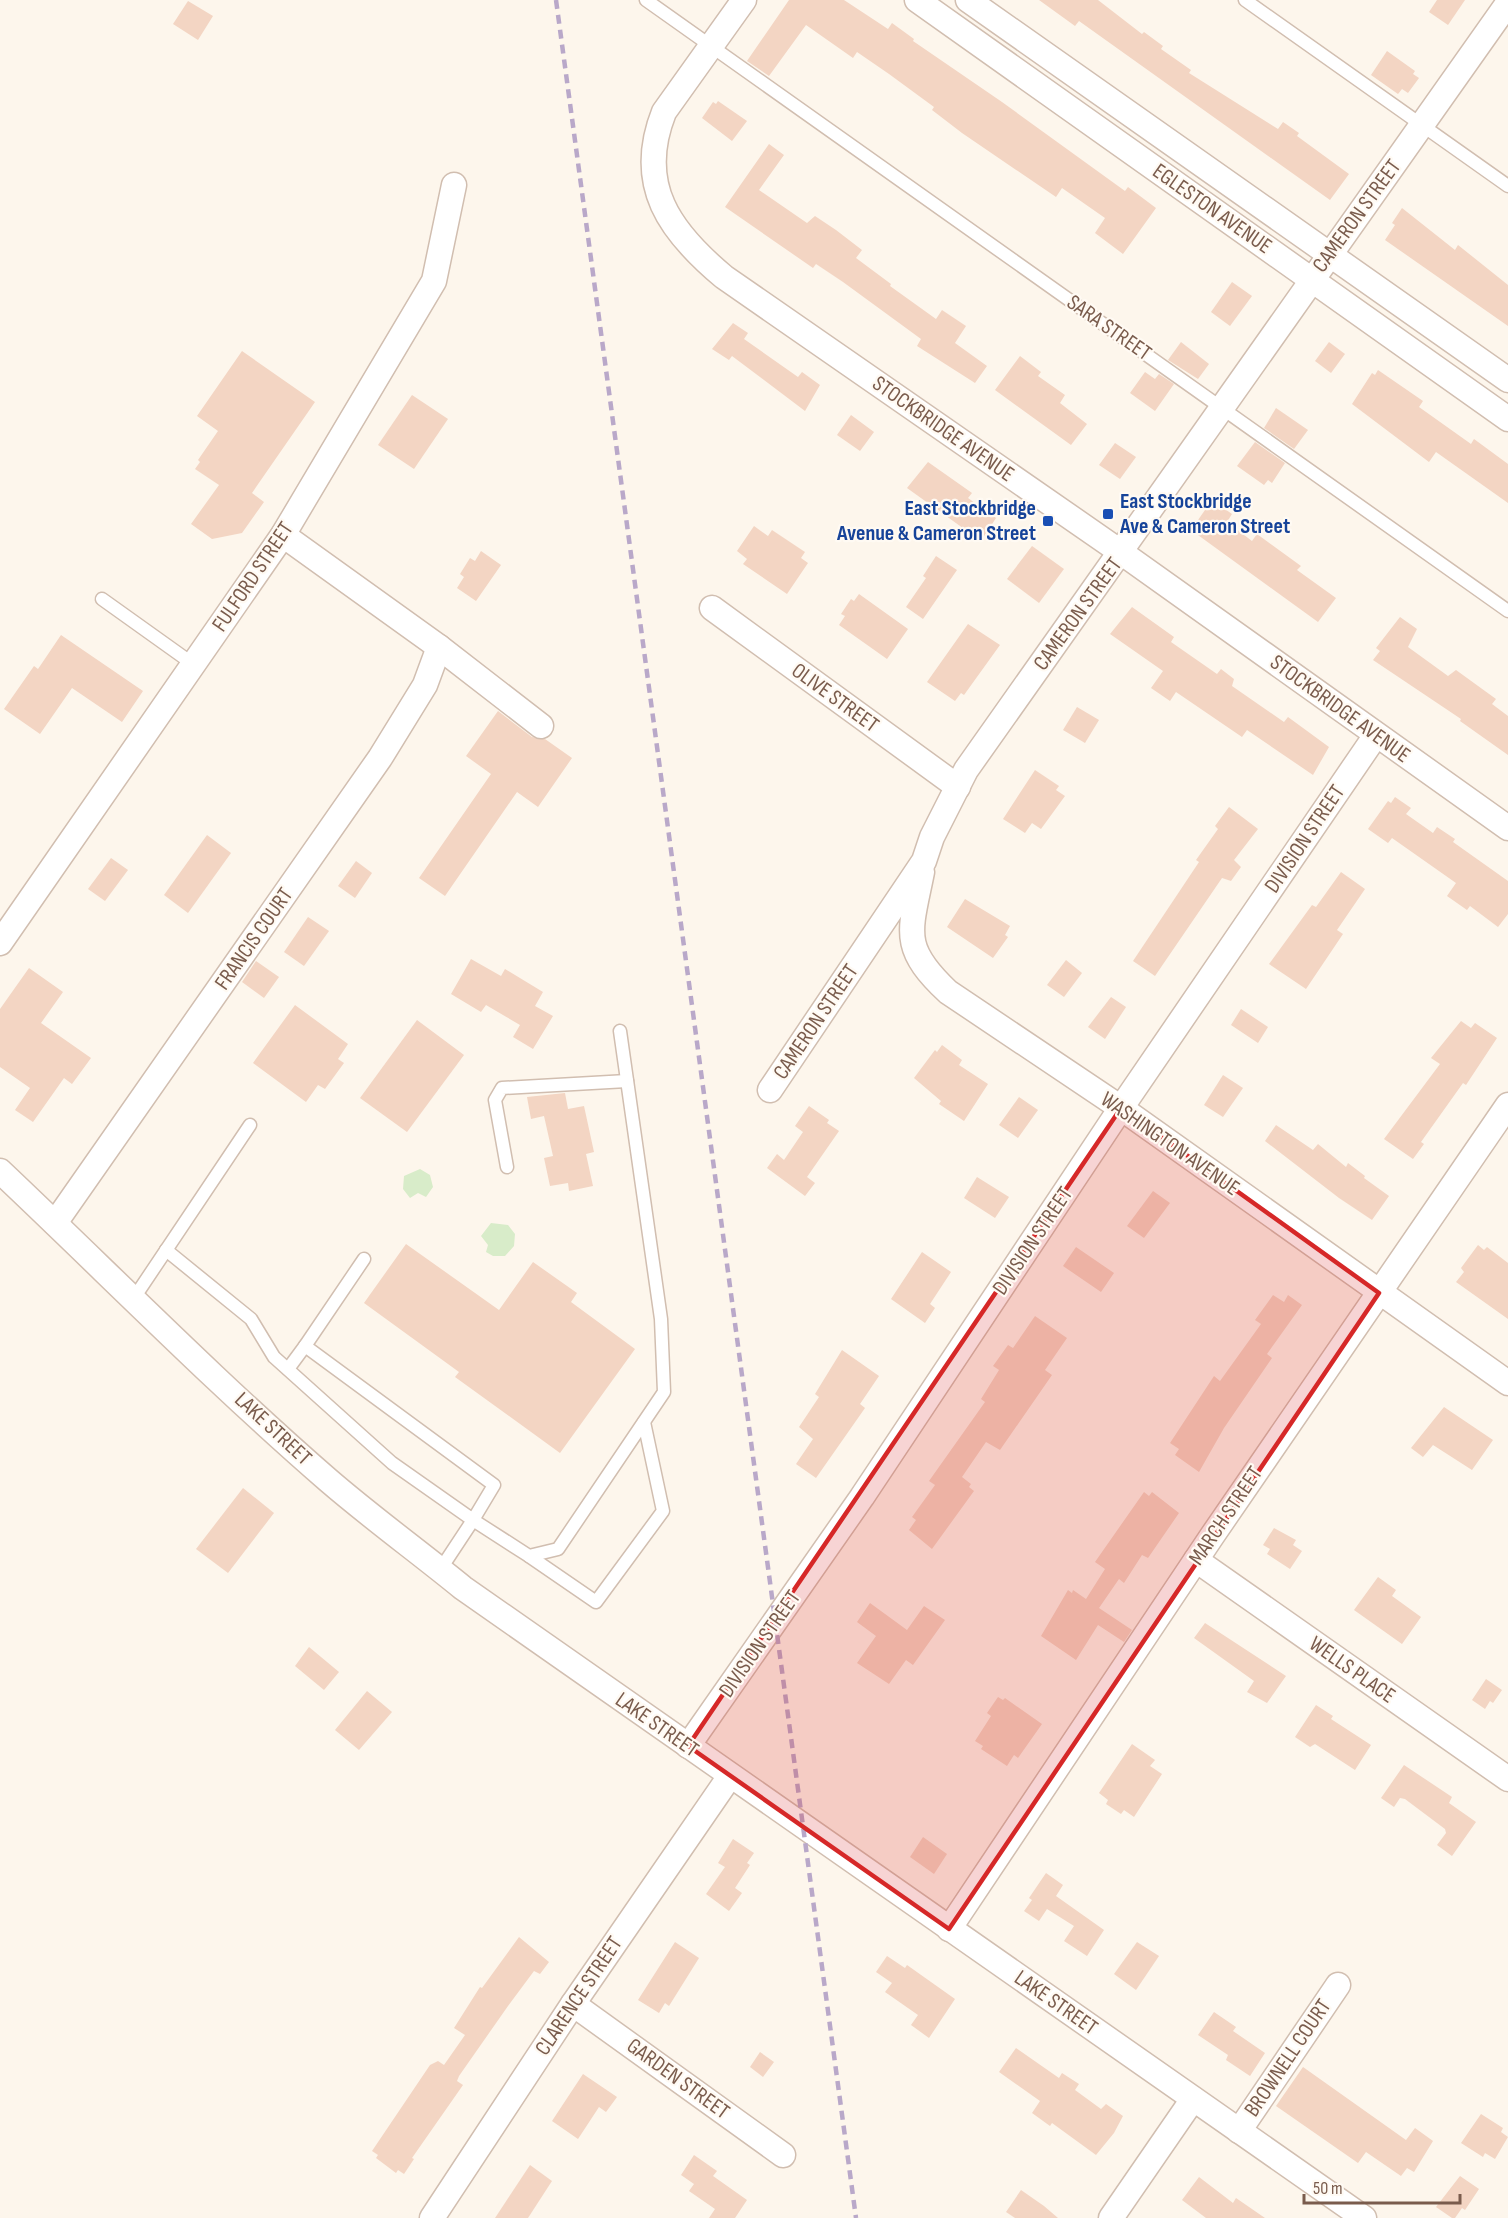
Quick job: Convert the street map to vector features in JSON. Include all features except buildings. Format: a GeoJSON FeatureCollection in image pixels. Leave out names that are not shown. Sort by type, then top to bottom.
{"type":"FeatureCollection","features":[{"type":"Feature","properties":{"kind":"street"},"geometry":{"type":"LineString","coordinates":[[710,46],[744,0]]}},
{"type":"Feature","properties":{"kind":"street","name":"EGLESTON AVENUE"},"geometry":{"type":"LineString","coordinates":[[917,0],[1508,418]]}},
{"type":"Feature","properties":{"kind":"street","name":"EGLESTON AVENUE"},"geometry":{"type":"LineString","coordinates":[[968,0],[1508,380]]}},
{"type":"Feature","properties":{"kind":"street","name":"CAMERON STREET"},"geometry":{"type":"LineString","coordinates":[[770,1090],[924,861],[966,770],[1122,553],[1311,280],[1423,126],[1508,3]]}},
{"type":"Feature","properties":{"kind":"street","name":"STOCKBRIDGE AVENUE"},"geometry":{"type":"LineString","coordinates":[[710,46],[663,112],[656,132],[654,149],[660,201],[669,221],[682,239],[724,277],[1122,553],[1508,828]]}},
{"type":"Feature","properties":{"kind":"street"},"geometry":{"type":"LineString","coordinates":[[1056,99],[1074,74]]}},
{"type":"Feature","properties":{"kind":"street","name":"FULFORD STREET"},"geometry":{"type":"LineString","coordinates":[[0,943],[282,535],[434,281],[454,185]]}},
{"type":"Feature","properties":{"kind":"street"},"geometry":{"type":"LineString","coordinates":[[282,535],[439,647],[541,726]]}},
{"type":"Feature","properties":{"kind":"street","name":"OLIVE STREET"},"geometry":{"type":"LineString","coordinates":[[712,608],[958,787]]}},
{"type":"Feature","properties":{"kind":"street","name":"FRANCIS COURT"},"geometry":{"type":"LineString","coordinates":[[55,1223],[380,758],[425,685],[439,647]]}},
{"type":"Feature","properties":{"kind":"street","name":"DIVISION STREET"},"geometry":{"type":"LineString","coordinates":[[688,1746],[862,1497],[1121,1108],[1376,735]]}},
{"type":"Feature","properties":{"kind":"street","name":"WASHINGTON AVENUE"},"geometry":{"type":"LineString","coordinates":[[924,861],[911,929],[916,956],[927,972],[948,992],[1121,1108],[1508,1383]]}},
{"type":"Feature","properties":{"kind":"street","name":"MARCH STREET"},"geometry":{"type":"LineString","coordinates":[[949,1929],[1196,1560],[1508,1105]]}},
{"type":"Feature","properties":{"kind":"street","name":"LAKE STREET"},"geometry":{"type":"LineString","coordinates":[[0,1171],[327,1479],[390,1533],[463,1588],[730,1776],[1364,2218]]}},
{"type":"Feature","properties":{"kind":"street","name":"WELLS PLACE"},"geometry":{"type":"LineString","coordinates":[[1196,1560],[1508,1779]]}},
{"type":"Feature","properties":{"kind":"street","name":"CLARENCE STREET"},"geometry":{"type":"LineString","coordinates":[[432,2218],[573,2004],[730,1776]]}},
{"type":"Feature","properties":{"kind":"street","name":"BROWNELL COURT"},"geometry":{"type":"LineString","coordinates":[[1239,2131],[1338,1985]]}},
{"type":"Feature","properties":{"kind":"street","name":"GARDEN STREET"},"geometry":{"type":"LineString","coordinates":[[573,2004],[783,2155]]}},
{"type":"Feature","properties":{"kind":"street"},"geometry":{"type":"LineString","coordinates":[[1111,2218],[1193,2099]]}},
{"type":"Feature","properties":{"kind":"lane","name":"SARA STREET"},"geometry":{"type":"LineString","coordinates":[[646,0],[1508,611]]}},
{"type":"Feature","properties":{"kind":"lane"},"geometry":{"type":"LineString","coordinates":[[1245,0],[1508,186]]}},
{"type":"Feature","properties":{"kind":"lane"},"geometry":{"type":"LineString","coordinates":[[102,599],[193,664]]}},
{"type":"Feature","properties":{"kind":"lane"},"geometry":{"type":"LineString","coordinates":[[528,1556],[558,1549],[664,1392],[663,1341],[620,1031]]}},
{"type":"Feature","properties":{"kind":"lane"},"geometry":{"type":"LineString","coordinates":[[507,1167],[495,1100],[502,1088],[627,1081]]}},
{"type":"Feature","properties":{"kind":"lane"},"geometry":{"type":"LineString","coordinates":[[134,1298],[250,1125]]}},
{"type":"Feature","properties":{"kind":"lane"},"geometry":{"type":"LineString","coordinates":[[166,1250],[251,1319],[274,1357],[392,1463],[596,1602],[663,1511],[644,1422]]}},
{"type":"Feature","properties":{"kind":"lane"},"geometry":{"type":"LineString","coordinates":[[288,1370],[364,1259]]}},
{"type":"Feature","properties":{"kind":"lane"},"geometry":{"type":"LineString","coordinates":[[305,1346],[494,1485],[440,1570]]}},
{"type":"Feature","properties":{"kind":"highlighted area"},"geometry":{"type":"Polygon","coordinates":[[[1121,1108],[1379,1293],[949,1929],[688,1746],[1121,1108]]]}},
{"type":"Feature","properties":{"kind":"green space"},"geometry":{"type":"Polygon","coordinates":[[[420,1169],[430,1175],[433,1187],[426,1197],[418,1193],[410,1198],[403,1189],[404,1176],[420,1169]]]}},
{"type":"Feature","properties":{"kind":"green space"},"geometry":{"type":"Polygon","coordinates":[[[491,1223],[508,1225],[515,1234],[514,1246],[505,1256],[493,1256],[486,1252],[488,1245],[481,1236],[491,1223]]]}},
{"type":"Feature","properties":{"kind":"railway"},"geometry":{"type":"LineString","coordinates":[[556,0],[856,2218]]}},
{"type":"Feature","properties":{"kind":"place","name":"East Stockbridge Ave & Cameron Street"},"geometry":{"type":"Point","coordinates":[1108,514]}},
{"type":"Feature","properties":{"kind":"place","name":"East Stockbridge Avenue & Cameron Street"},"geometry":{"type":"Point","coordinates":[1048,521]}}]}
